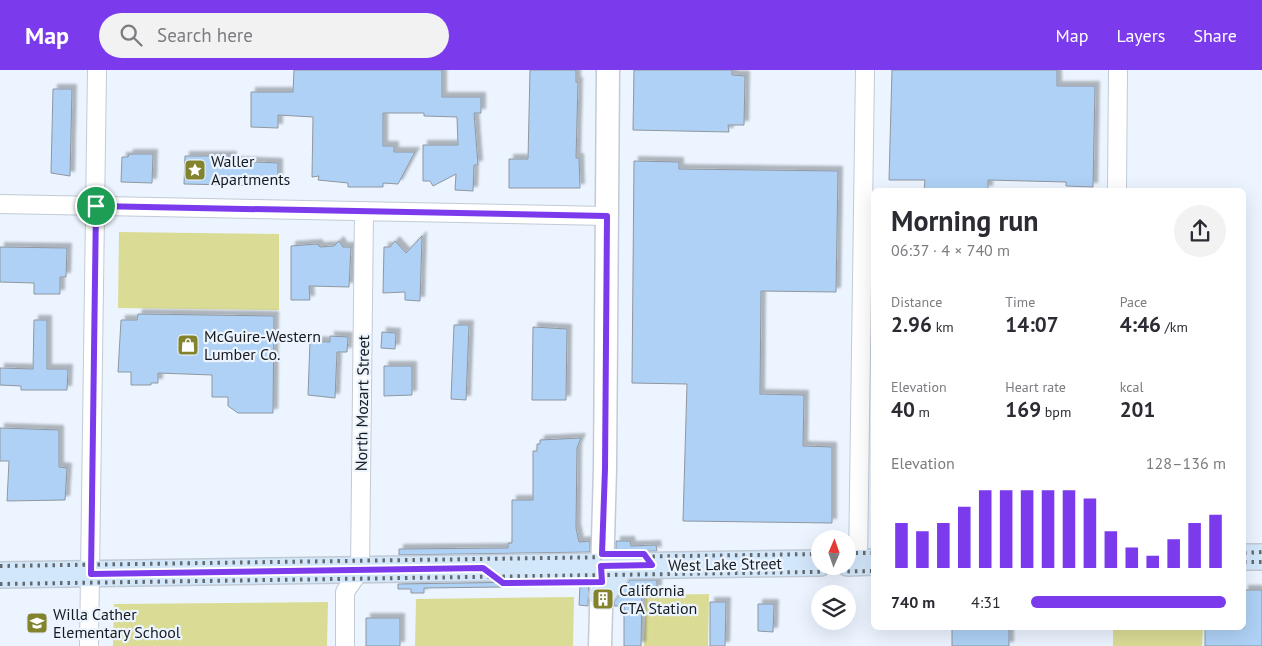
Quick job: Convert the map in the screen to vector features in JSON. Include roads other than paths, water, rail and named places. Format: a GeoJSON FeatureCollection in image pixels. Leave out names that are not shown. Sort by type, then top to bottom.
{"type":"FeatureCollection","features":[{"type":"Feature","properties":{"kind":"main road"},"geometry":{"type":"LineString","coordinates":[[1246,557],[1262,557]]}},
{"type":"Feature","properties":{"kind":"main road","name":"West Lake Street"},"geometry":{"type":"LineString","coordinates":[[0,575],[483,568],[606,572],[652,565],[811,563]]}},
{"type":"Feature","properties":{"kind":"street"},"geometry":{"type":"LineString","coordinates":[[90,646],[98,70]]}},
{"type":"Feature","properties":{"kind":"street"},"geometry":{"type":"LineString","coordinates":[[600,646],[606,572],[608,70]]}},
{"type":"Feature","properties":{"kind":"street"},"geometry":{"type":"LineString","coordinates":[[860,563],[864,70]]}},
{"type":"Feature","properties":{"kind":"street"},"geometry":{"type":"LineString","coordinates":[[1117,188],[1118,70]]}},
{"type":"Feature","properties":{"kind":"street"},"geometry":{"type":"LineString","coordinates":[[0,204],[607,216]]}},
{"type":"Feature","properties":{"kind":"street","name":"North Mozart Street"},"geometry":{"type":"LineString","coordinates":[[360,570],[364,211]]}},
{"type":"Feature","properties":{"kind":"street"},"geometry":{"type":"LineString","coordinates":[[332,570],[345,592],[345,646]]}},
{"type":"Feature","properties":{"kind":"street"},"geometry":{"type":"LineString","coordinates":[[345,592],[360,570]]}},
{"type":"Feature","properties":{"kind":"railway"},"geometry":{"type":"LineString","coordinates":[[1246,553],[1262,552]]}},
{"type":"Feature","properties":{"kind":"railway"},"geometry":{"type":"LineString","coordinates":[[856,553],[871,553]]}},
{"type":"Feature","properties":{"kind":"railway"},"geometry":{"type":"LineString","coordinates":[[0,566],[811,554]]}},
{"type":"Feature","properties":{"kind":"railway"},"geometry":{"type":"LineString","coordinates":[[1246,562],[1262,562]]}},
{"type":"Feature","properties":{"kind":"railway"},"geometry":{"type":"LineString","coordinates":[[0,584],[871,571]]}},
{"type":"Feature","properties":{"kind":"place","name":"Waller Apartments"},"geometry":{"type":"Point","coordinates":[195,170]}},
{"type":"Feature","properties":{"kind":"place","name":"McGuire-Western Lumber Co."},"geometry":{"type":"Point","coordinates":[188,345]}},
{"type":"Feature","properties":{"kind":"place","name":"California CTA Station"},"geometry":{"type":"Point","coordinates":[603,599]}},
{"type":"Feature","properties":{"kind":"place","name":"Willa Cather Elementary School"},"geometry":{"type":"Point","coordinates":[37,623]}}]}
